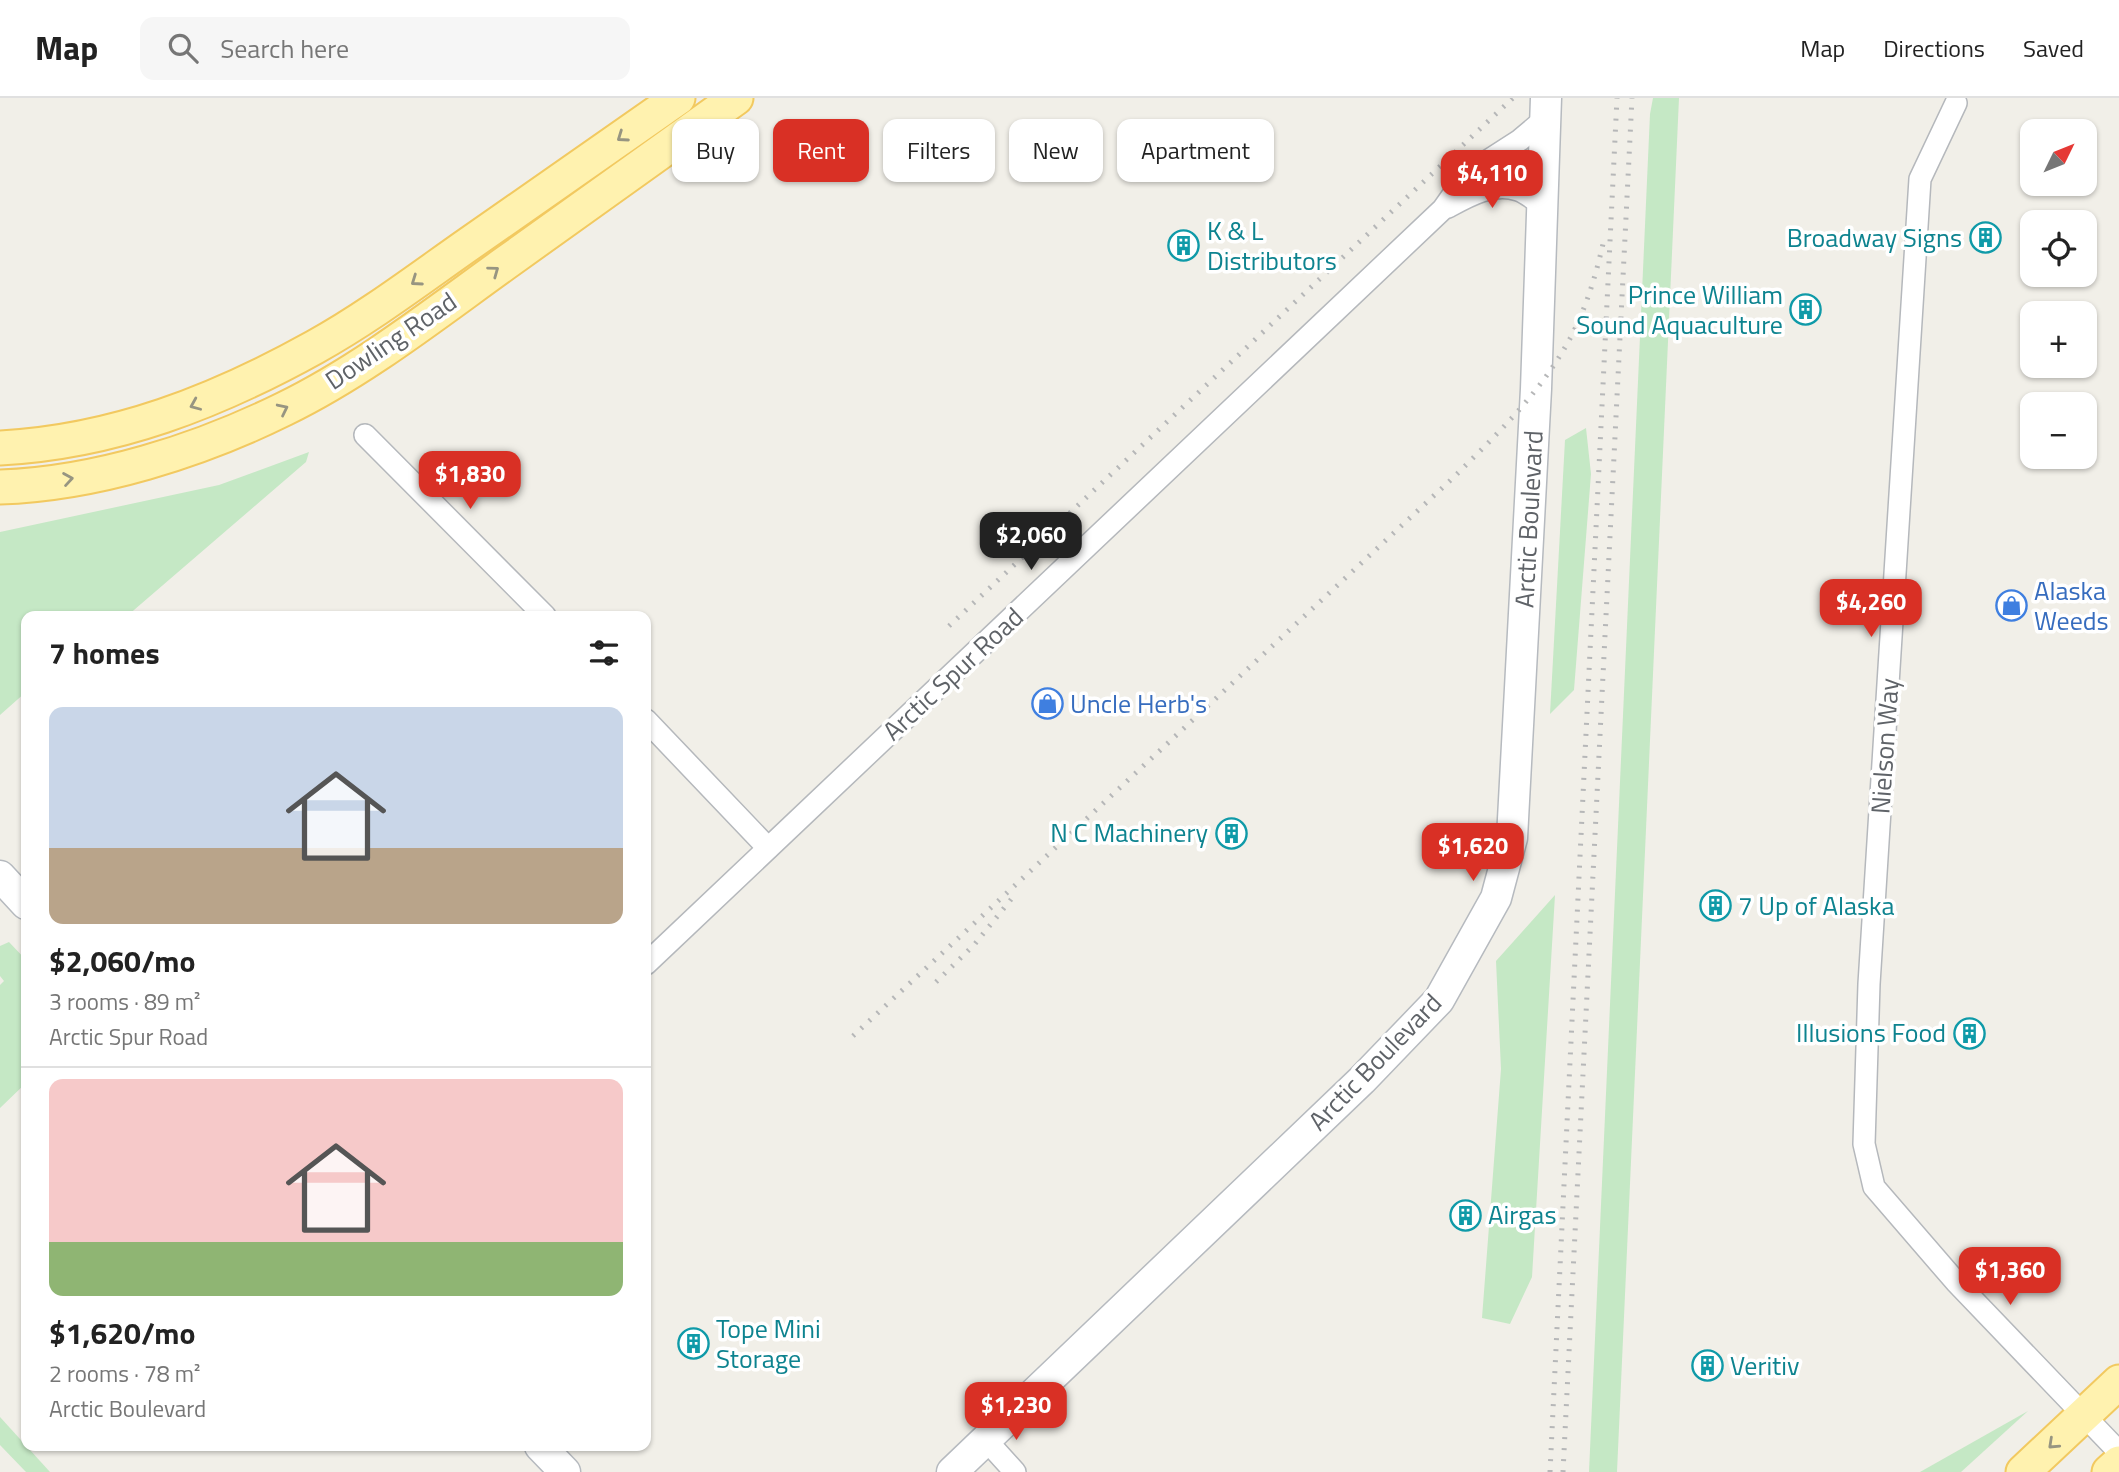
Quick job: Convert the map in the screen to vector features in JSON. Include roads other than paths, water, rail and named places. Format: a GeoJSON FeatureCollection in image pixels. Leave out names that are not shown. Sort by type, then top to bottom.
{"type":"FeatureCollection","features":[{"type":"Feature","properties":{"kind":"main road","name":"Dowling Road"},"geometry":{"type":"LineString","coordinates":[[0,448],[58,443],[123,430],[190,407],[254,379],[317,346],[376,308],[678,98]]}},
{"type":"Feature","properties":{"kind":"main road","name":"Dowling Road"},"geometry":{"type":"LineString","coordinates":[[0,488],[73,479],[143,463],[222,436],[285,409],[346,373],[407,332],[736,98]]}},
{"type":"Feature","properties":{"kind":"main road","name":"Arctic Boulevard"},"geometry":{"type":"LineString","coordinates":[[952,1472],[1362,1080],[1439,1000],[1496,898],[1512,838],[1536,389],[1546,108]]}},
{"type":"Feature","properties":{"kind":"main road"},"geometry":{"type":"LineString","coordinates":[[0,876],[21,899]]}},
{"type":"Feature","properties":{"kind":"main road"},"geometry":{"type":"LineString","coordinates":[[2023,1472],[2119,1382]]}},
{"type":"Feature","properties":{"kind":"main road"},"geometry":{"type":"LineString","coordinates":[[545,1451],[565,1472]]}},
{"type":"Feature","properties":{"kind":"main road"},"geometry":{"type":"LineString","coordinates":[[2109,1472],[2119,1463]]}},
{"type":"Feature","properties":{"kind":"street","name":"Nielson Way"},"geometry":{"type":"LineString","coordinates":[[1956,103],[1920,179],[1869,984],[1864,1143],[1874,1187],[1956,1282],[2083,1415]]}},
{"type":"Feature","properties":{"kind":"street","name":"Arctic Spur Road"},"geometry":{"type":"LineString","coordinates":[[651,959],[1443,209],[1455,191],[1478,167],[1520,140],[1546,108]]}},
{"type":"Feature","properties":{"kind":"street","name":"Arctic Spur Road"},"geometry":{"type":"LineString","coordinates":[[1443,209],[1479,191],[1500,187],[1519,191],[1543,205]]}},
{"type":"Feature","properties":{"kind":"street"},"geometry":{"type":"LineString","coordinates":[[365,435],[540,611]]}},
{"type":"Feature","properties":{"kind":"street"},"geometry":{"type":"LineString","coordinates":[[651,725],[768,848]]}},
{"type":"Feature","properties":{"kind":"street"},"geometry":{"type":"LineString","coordinates":[[2083,1415],[2119,1452]]}},
{"type":"Feature","properties":{"kind":"street"},"geometry":{"type":"LineString","coordinates":[[986,1440],[1015,1472]]}},
{"type":"Feature","properties":{"kind":"railway"},"geometry":{"type":"LineString","coordinates":[[949,626],[1513,98]]}},
{"type":"Feature","properties":{"kind":"railway"},"geometry":{"type":"LineString","coordinates":[[1550,1472],[1617,98]]}},
{"type":"Feature","properties":{"kind":"railway"},"geometry":{"type":"LineString","coordinates":[[1563,1472],[1632,98]]}},
{"type":"Feature","properties":{"kind":"railway"},"geometry":{"type":"LineString","coordinates":[[853,1036],[1498,433],[1538,387],[1568,341],[1586,301],[1603,244]]}},
{"type":"Feature","properties":{"kind":"railway"},"geometry":{"type":"LineString","coordinates":[[936,982],[974,945],[1013,897]]}},
{"type":"Feature","properties":{"kind":"place","name":"Broadway Signs"},"geometry":{"type":"Point","coordinates":[1985,238]}},
{"type":"Feature","properties":{"kind":"place","name":"K & L Distributors"},"geometry":{"type":"Point","coordinates":[1184,246]}},
{"type":"Feature","properties":{"kind":"place","name":"Prince William Sound Aquaculture"},"geometry":{"type":"Point","coordinates":[1806,310]}},
{"type":"Feature","properties":{"kind":"place","name":"Alaska Weeds"},"geometry":{"type":"Point","coordinates":[2011,606]}},
{"type":"Feature","properties":{"kind":"place","name":"Uncle Herb's"},"geometry":{"type":"Point","coordinates":[1047,704]}},
{"type":"Feature","properties":{"kind":"place","name":"N C Machinery"},"geometry":{"type":"Point","coordinates":[1231,833]}},
{"type":"Feature","properties":{"kind":"place","name":"7 Up of Alaska"},"geometry":{"type":"Point","coordinates":[1715,906]}},
{"type":"Feature","properties":{"kind":"place","name":"Illusions Food"},"geometry":{"type":"Point","coordinates":[1969,1033]}},
{"type":"Feature","properties":{"kind":"place","name":"Airgas"},"geometry":{"type":"Point","coordinates":[1465,1215]}},
{"type":"Feature","properties":{"kind":"place","name":"Tope Mini Storage"},"geometry":{"type":"Point","coordinates":[693,1344]}},
{"type":"Feature","properties":{"kind":"place","name":"Veritiv"},"geometry":{"type":"Point","coordinates":[1707,1366]}}]}
